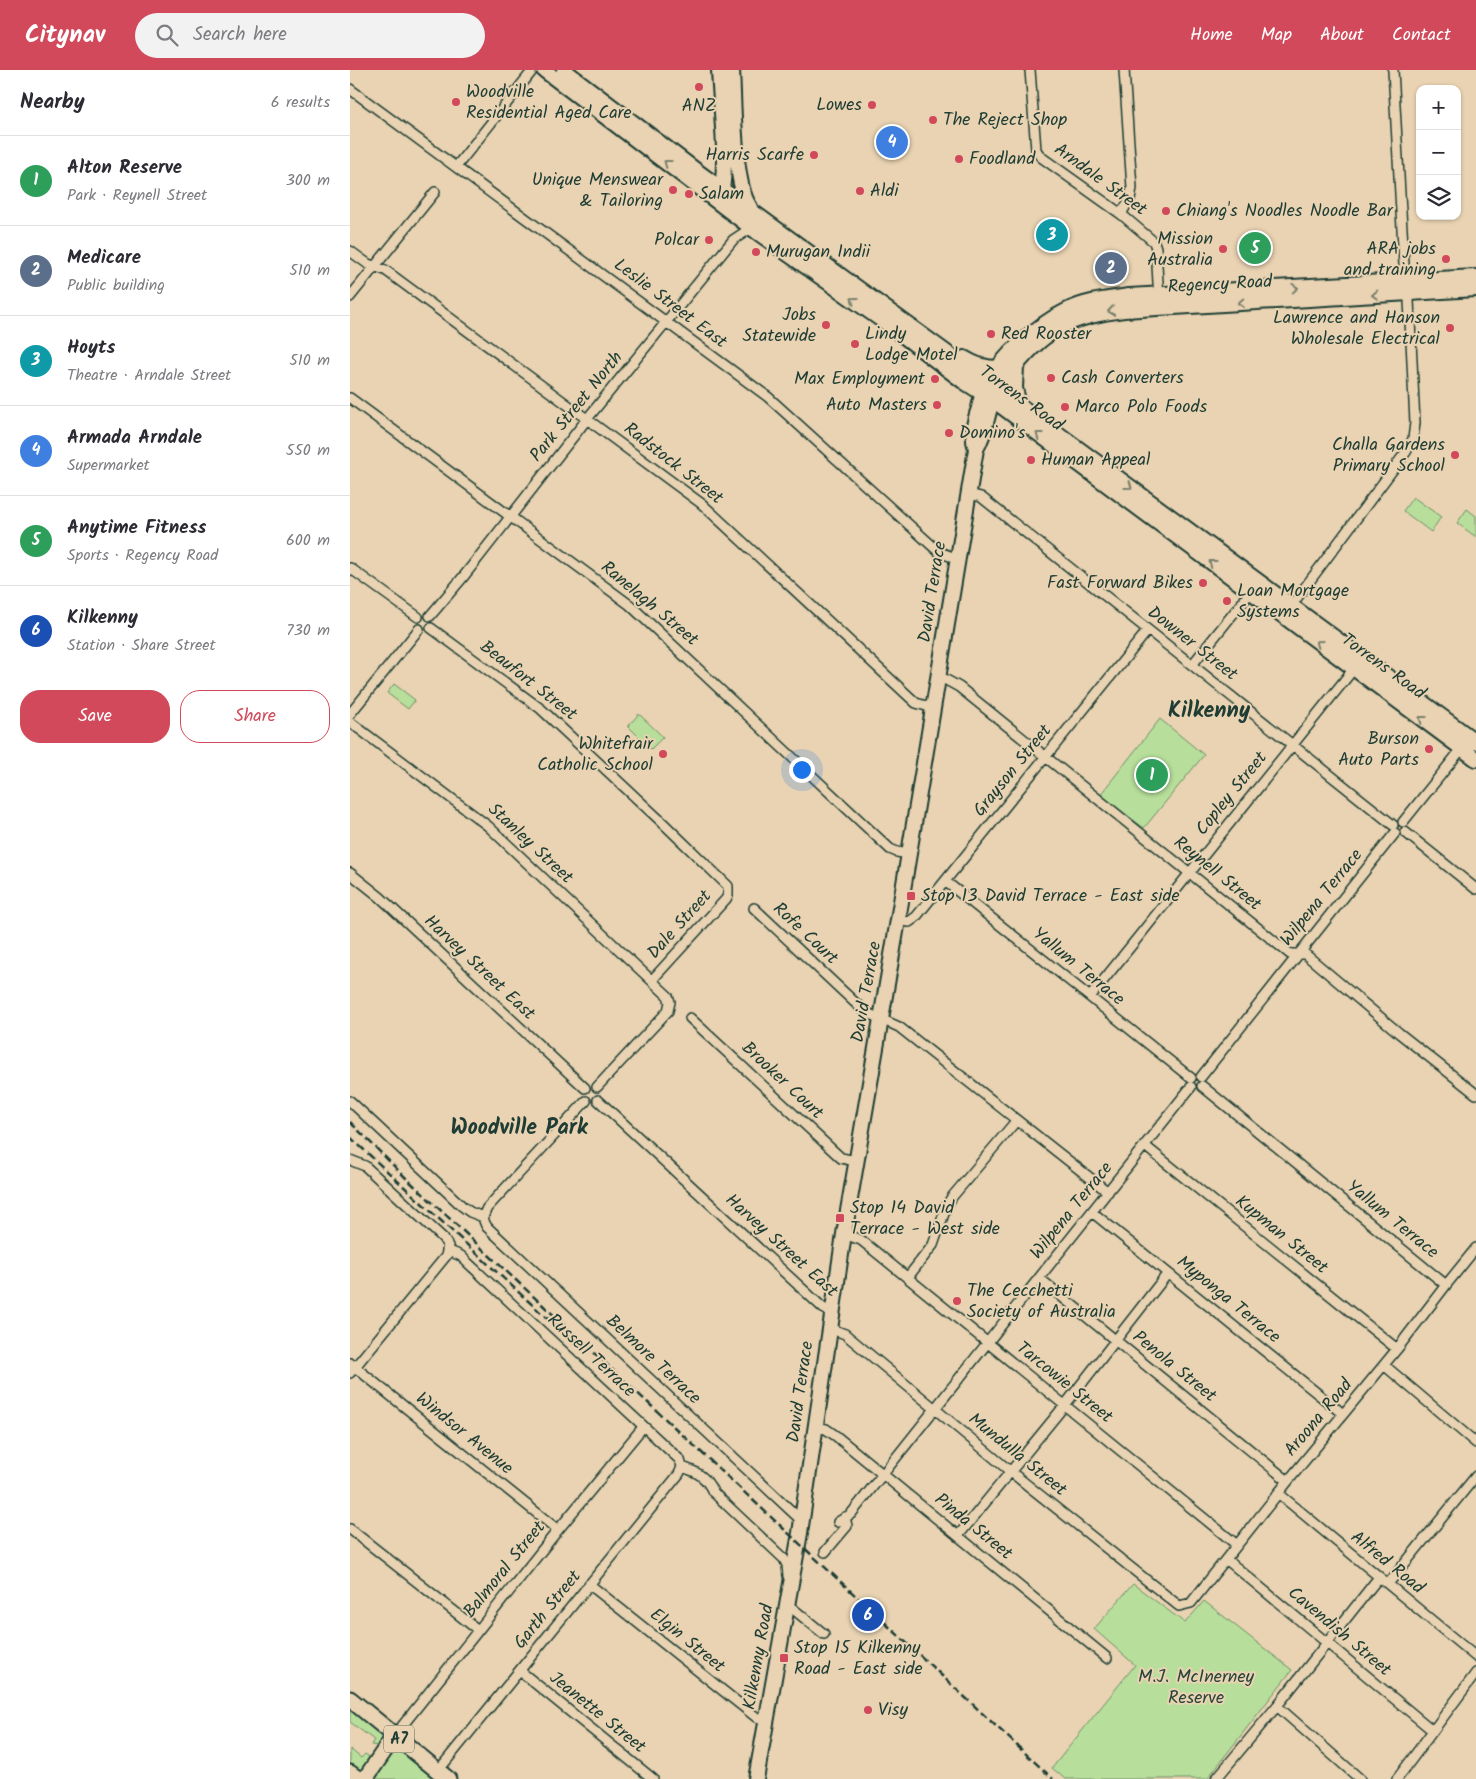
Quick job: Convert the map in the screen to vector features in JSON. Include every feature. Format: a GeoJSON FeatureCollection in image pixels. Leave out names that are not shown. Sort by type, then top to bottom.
{"type":"FeatureCollection","features":[{"type":"Feature","properties":{"kind":"highway","name":"A7"},"geometry":{"type":"LineString","coordinates":[[350,1699],[443,1775]]}},
{"type":"Feature","properties":{"kind":"highway"},"geometry":{"type":"LineString","coordinates":[[365,1779],[395,1735]]}},
{"type":"Feature","properties":{"kind":"highway"},"geometry":{"type":"LineString","coordinates":[[350,1773],[358,1779]]}},
{"type":"Feature","properties":{"kind":"main road","name":"Torrens Road"},"geometry":{"type":"LineString","coordinates":[[544,70],[724,198],[756,214],[951,356],[990,392],[1358,663],[1469,742],[1476,759]]}},
{"type":"Feature","properties":{"kind":"main road","name":"Torrens Road"},"geometry":{"type":"LineString","coordinates":[[564,70],[694,169],[757,232],[893,328],[963,381],[1019,405],[1172,526]]}},
{"type":"Feature","properties":{"kind":"main road"},"geometry":{"type":"LineString","coordinates":[[718,70],[724,198]]}},
{"type":"Feature","properties":{"kind":"main road"},"geometry":{"type":"LineString","coordinates":[[732,70],[738,175],[742,193],[756,214]]}},
{"type":"Feature","properties":{"kind":"main road"},"geometry":{"type":"LineString","coordinates":[[724,198],[730,186],[728,100],[734,95]]}},
{"type":"Feature","properties":{"kind":"main road"},"geometry":{"type":"LineString","coordinates":[[694,169],[709,171],[716,168],[723,156]]}},
{"type":"Feature","properties":{"kind":"main road","name":"Regency Road"},"geometry":{"type":"LineString","coordinates":[[1407,287],[1476,277]]}},
{"type":"Feature","properties":{"kind":"main road","name":"Regency Road"},"geometry":{"type":"LineString","coordinates":[[990,392],[999,368],[1037,328],[1068,309],[1100,300],[1159,301],[1407,287],[1476,289]]}},
{"type":"Feature","properties":{"kind":"main road","name":"Regency Road"},"geometry":{"type":"LineString","coordinates":[[990,392],[1016,366],[1028,350],[1048,333],[1066,323],[1089,315],[1159,301]]}},
{"type":"Feature","properties":{"kind":"main road"},"geometry":{"type":"LineString","coordinates":[[951,356],[963,357],[974,364],[987,368],[999,368]]}},
{"type":"Feature","properties":{"kind":"main road"},"geometry":{"type":"LineString","coordinates":[[1016,366],[1015,388],[1019,405]]}},
{"type":"Feature","properties":{"kind":"main road"},"geometry":{"type":"LineString","coordinates":[[963,381],[971,401],[975,420]]}},
{"type":"Feature","properties":{"kind":"main road","name":"David Terrace"},"geometry":{"type":"LineString","coordinates":[[976,449],[972,439],[975,420],[990,392]]}},
{"type":"Feature","properties":{"kind":"main road","name":"David Terrace"},"geometry":{"type":"LineString","coordinates":[[798,1542],[856,1161],[976,449],[982,440],[990,392]]}},
{"type":"Feature","properties":{"kind":"main road","name":"Kilkenny Road"},"geometry":{"type":"LineString","coordinates":[[756,1779],[798,1542]]}},
{"type":"Feature","properties":{"kind":"street"},"geometry":{"type":"LineString","coordinates":[[456,167],[533,70]]}},
{"type":"Feature","properties":{"kind":"street","name":"Arndale Street"},"geometry":{"type":"LineString","coordinates":[[1030,70],[1036,150],[1041,157],[1121,214],[1154,242],[1159,301]]}},
{"type":"Feature","properties":{"kind":"street"},"geometry":{"type":"LineString","coordinates":[[1121,214],[1130,199],[1132,188],[1124,70]]}},
{"type":"Feature","properties":{"kind":"street"},"geometry":{"type":"LineString","coordinates":[[1287,611],[1414,438],[1415,414],[1393,70]]}},
{"type":"Feature","properties":{"kind":"street","name":"Leslie Street East"},"geometry":{"type":"LineString","coordinates":[[350,89],[779,406],[939,552],[958,559]]}},
{"type":"Feature","properties":{"kind":"street"},"geometry":{"type":"LineString","coordinates":[[350,297],[435,192]]}},
{"type":"Feature","properties":{"kind":"street","name":"Park Street North"},"geometry":{"type":"LineString","coordinates":[[430,616],[733,240],[748,230],[757,232]]}},
{"type":"Feature","properties":{"kind":"street","name":"Radstock Street"},"geometry":{"type":"LineString","coordinates":[[350,251],[368,264],[384,270],[702,504],[916,703],[933,708]]}},
{"type":"Feature","properties":{"kind":"street","name":"Ranelagh Street"},"geometry":{"type":"LineString","coordinates":[[350,398],[630,604],[890,849],[909,854]]}},
{"type":"Feature","properties":{"kind":"street","name":"Downer Street"},"geometry":{"type":"LineString","coordinates":[[969,494],[981,497],[1293,744],[1397,830],[1476,889]]}},
{"type":"Feature","properties":{"kind":"street"},"geometry":{"type":"LineString","coordinates":[[350,568],[418,617]]}},
{"type":"Feature","properties":{"kind":"street"},"geometry":{"type":"LineString","coordinates":[[1192,664],[1255,587]]}},
{"type":"Feature","properties":{"kind":"street"},"geometry":{"type":"LineString","coordinates":[[422,614],[430,616],[433,622],[431,628],[424,631],[418,629],[416,623],[418,617],[422,614]]}},
{"type":"Feature","properties":{"kind":"street","name":"Beaufort Street"},"geometry":{"type":"LineString","coordinates":[[431,628],[541,710],[725,882],[728,890]]}},
{"type":"Feature","properties":{"kind":"street"},"geometry":{"type":"LineString","coordinates":[[350,714],[418,629]]}},
{"type":"Feature","properties":{"kind":"street","name":"Grayson Street"},"geometry":{"type":"LineString","coordinates":[[898,920],[909,922],[912,920],[1148,630]]}},
{"type":"Feature","properties":{"kind":"street","name":"Copley Street"},"geometry":{"type":"LineString","coordinates":[[1090,997],[1358,663]]}},
{"type":"Feature","properties":{"kind":"street","name":"Reynell Street"},"geometry":{"type":"LineString","coordinates":[[939,676],[959,687],[1290,954],[1304,954],[1399,1033],[1473,1091]]}},
{"type":"Feature","properties":{"kind":"street","name":"Stanley Street"},"geometry":{"type":"LineString","coordinates":[[350,722],[488,826],[668,996],[670,1007],[665,1015],[597,1087]]}},
{"type":"Feature","properties":{"kind":"street"},"geometry":{"type":"LineString","coordinates":[[1397,830],[1397,821],[1403,822],[1469,742]]}},
{"type":"Feature","properties":{"kind":"street","name":"Wilpena Terrace"},"geometry":{"type":"LineString","coordinates":[[1201,1082],[1298,954],[1397,830]]}},
{"type":"Feature","properties":{"kind":"street","name":"Harvey Street East"},"geometry":{"type":"LineString","coordinates":[[350,873],[380,897],[585,1088]]}},
{"type":"Feature","properties":{"kind":"street","name":"Yallum Terrace"},"geometry":{"type":"LineString","coordinates":[[945,881],[1090,997],[1191,1083]]}},
{"type":"Feature","properties":{"kind":"street","name":"Dale Street"},"geometry":{"type":"LineString","coordinates":[[652,980],[726,899],[728,890]]}},
{"type":"Feature","properties":{"kind":"street","name":"Rofe Court"},"geometry":{"type":"LineString","coordinates":[[754,908],[865,1012],[881,1019]]}},
{"type":"Feature","properties":{"kind":"street","name":"Brooker Court"},"geometry":{"type":"LineString","coordinates":[[690,1018],[841,1158],[856,1161]]}},
{"type":"Feature","properties":{"kind":"street"},"geometry":{"type":"LineString","coordinates":[[881,1019],[898,1027],[1108,1192]]}},
{"type":"Feature","properties":{"kind":"street"},"geometry":{"type":"LineString","coordinates":[[1191,1083],[1196,1076],[1201,1082]]}},
{"type":"Feature","properties":{"kind":"street"},"geometry":{"type":"LineString","coordinates":[[1473,1091],[1476,1080]]}},
{"type":"Feature","properties":{"kind":"street","name":"Yallum Terrace"},"geometry":{"type":"LineString","coordinates":[[1201,1082],[1446,1285]]}},
{"type":"Feature","properties":{"kind":"street","name":"Wilpena Terrace"},"geometry":{"type":"LineString","coordinates":[[825,1552],[847,1526],[842,1520],[851,1514],[935,1409],[1108,1192],[1191,1083]]}},
{"type":"Feature","properties":{"kind":"street"},"geometry":{"type":"LineString","coordinates":[[589,1086],[597,1087],[600,1094],[598,1100],[592,1103],[586,1101],[583,1096],[585,1088],[589,1086]]}},
{"type":"Feature","properties":{"kind":"street","name":"Harvey Street East"},"geometry":{"type":"LineString","coordinates":[[598,1100],[823,1308],[832,1313]]}},
{"type":"Feature","properties":{"kind":"street","name":"Belmore Terrace"},"geometry":{"type":"LineString","coordinates":[[350,1101],[462,1206],[483,1219],[487,1227],[802,1521]]}},
{"type":"Feature","properties":{"kind":"street"},"geometry":{"type":"LineString","coordinates":[[483,1219],[487,1208],[586,1101]]}},
{"type":"Feature","properties":{"kind":"street"},"geometry":{"type":"LineString","coordinates":[[908,1278],[933,1245],[947,1205],[952,1197],[1016,1121]]}},
{"type":"Feature","properties":{"kind":"street","name":"Kupman Street"},"geometry":{"type":"LineString","coordinates":[[1144,1146],[1397,1349]]}},
{"type":"Feature","properties":{"kind":"street","name":"Russell Terrace"},"geometry":{"type":"LineString","coordinates":[[350,1160],[365,1166],[443,1238],[448,1246],[447,1250],[461,1256],[680,1460],[682,1468],[701,1475],[709,1483],[713,1492],[784,1560],[787,1565],[789,1589]]}},
{"type":"Feature","properties":{"kind":"street","name":"Myponga Terrace"},"geometry":{"type":"LineString","coordinates":[[1092,1212],[1343,1414]]}},
{"type":"Feature","properties":{"kind":"street","name":"Tarcowie Street"},"geometry":{"type":"LineString","coordinates":[[844,1234],[861,1240],[1237,1544]]}},
{"type":"Feature","properties":{"kind":"street","name":"Aroona Road"},"geometry":{"type":"LineString","coordinates":[[1185,1606],[1191,1603],[1288,1480],[1397,1349],[1476,1248]]}},
{"type":"Feature","properties":{"kind":"street"},"geometry":{"type":"LineString","coordinates":[[352,1368],[446,1256],[447,1250]]}},
{"type":"Feature","properties":{"kind":"street"},"geometry":{"type":"LineString","coordinates":[[958,1536],[1065,1405],[1168,1273]]}},
{"type":"Feature","properties":{"kind":"street","name":"Penola Street"},"geometry":{"type":"LineString","coordinates":[[1039,1278],[1288,1480]]}},
{"type":"Feature","properties":{"kind":"street","name":"Mundulla Street"},"geometry":{"type":"LineString","coordinates":[[830,1328],[845,1334],[1011,1472],[1179,1606],[1185,1606]]}},
{"type":"Feature","properties":{"kind":"street"},"geometry":{"type":"LineString","coordinates":[[1384,1365],[1476,1443]]}},
{"type":"Feature","properties":{"kind":"street","name":"Windsor Avenue"},"geometry":{"type":"LineString","coordinates":[[352,1368],[558,1530]]}},
{"type":"Feature","properties":{"kind":"street","name":"Balmoral Street"},"geometry":{"type":"LineString","coordinates":[[395,1735],[558,1530],[643,1427]]}},
{"type":"Feature","properties":{"kind":"street","name":"Pinda Street"},"geometry":{"type":"LineString","coordinates":[[815,1427],[826,1429],[883,1474],[1107,1658]]}},
{"type":"Feature","properties":{"kind":"street","name":"Garth Street"},"geometry":{"type":"LineString","coordinates":[[443,1775],[520,1671],[682,1468]]}},
{"type":"Feature","properties":{"kind":"street"},"geometry":{"type":"LineString","coordinates":[[1388,1584],[1476,1476]]}},
{"type":"Feature","properties":{"kind":"street","name":"Alfred Road"},"geometry":{"type":"LineString","coordinates":[[1278,1493],[1475,1656]]}},
{"type":"Feature","properties":{"kind":"street"},"geometry":{"type":"LineString","coordinates":[[350,1529],[478,1630]]}},
{"type":"Feature","properties":{"kind":"street","name":"Cavendish Street"},"geometry":{"type":"LineString","coordinates":[[1226,1559],[1432,1730]]}},
{"type":"Feature","properties":{"kind":"street"},"geometry":{"type":"LineString","coordinates":[[1219,1778],[1378,1576]]}},
{"type":"Feature","properties":{"kind":"street","name":"Elgin Street"},"geometry":{"type":"LineString","coordinates":[[590,1584],[756,1717],[767,1720]]}},
{"type":"Feature","properties":{"kind":"street"},"geometry":{"type":"LineString","coordinates":[[787,1604],[824,1634]]}},
{"type":"Feature","properties":{"kind":"street","name":"Jeanette Street"},"geometry":{"type":"LineString","coordinates":[[520,1671],[653,1779]]}},
{"type":"Feature","properties":{"kind":"street"},"geometry":{"type":"LineString","coordinates":[[1398,1778],[1476,1673]]}},
{"type":"Feature","properties":{"kind":"street"},"geometry":{"type":"LineString","coordinates":[[1277,1706],[1360,1779]]}},
{"type":"Feature","properties":{"kind":"green space"},"geometry":{"type":"Polygon","coordinates":[[[1413,497],[1441,517],[1431,532],[1403,511],[1413,497]]]}},
{"type":"Feature","properties":{"kind":"green space"},"geometry":{"type":"Polygon","coordinates":[[[1467,509],[1476,516],[1476,537],[1457,523],[1467,509]]]}},
{"type":"Feature","properties":{"kind":"green space"},"geometry":{"type":"Polygon","coordinates":[[[394,684],[415,700],[408,709],[387,693],[394,684]]]}},
{"type":"Feature","properties":{"kind":"green space"},"geometry":{"type":"Polygon","coordinates":[[[639,714],[663,737],[651,749],[628,726],[639,714]]]}},
{"type":"Feature","properties":{"kind":"green space"},"geometry":{"type":"Polygon","coordinates":[[[1160,719],[1204,755],[1144,828],[1100,795],[1160,719]]]}},
{"type":"Feature","properties":{"kind":"green space","name":"M.J. McInerney Reserve"},"geometry":{"type":"Polygon","coordinates":[[[1133,1584],[1185,1623],[1204,1601],[1292,1670],[1207,1779],[1065,1779],[1052,1768],[1135,1665],[1094,1629],[1133,1584]]]}},
{"type":"Feature","properties":{"kind":"green space"},"geometry":{"type":"Polygon","coordinates":[[[350,1709],[384,1737],[378,1746],[371,1745],[374,1740],[350,1722],[350,1709]]]}},
{"type":"Feature","properties":{"kind":"green space"},"geometry":{"type":"Polygon","coordinates":[[[393,1748],[399,1749],[436,1779],[374,1779],[393,1748]]]}},
{"type":"Feature","properties":{"kind":"green space"},"geometry":{"type":"Polygon","coordinates":[[[350,1749],[361,1758],[365,1754],[371,1758],[363,1770],[350,1763],[350,1749]]]}},
{"type":"Feature","properties":{"kind":"railway"},"geometry":{"type":"LineString","coordinates":[[350,1122],[406,1178],[1053,1779]]}},
{"type":"Feature","properties":{"kind":"railway"},"geometry":{"type":"LineString","coordinates":[[350,1137],[576,1345]]}},
{"type":"Feature","properties":{"kind":"place","name":"ANZ"},"geometry":{"type":"Point","coordinates":[699,87]}},
{"type":"Feature","properties":{"kind":"place","name":"Woodville Residential Aged Care"},"geometry":{"type":"Point","coordinates":[456,102]}},
{"type":"Feature","properties":{"kind":"place","name":"Lowes"},"geometry":{"type":"Point","coordinates":[872,105]}},
{"type":"Feature","properties":{"kind":"place","name":"The Reject Shop"},"geometry":{"type":"Point","coordinates":[933,120]}},
{"type":"Feature","properties":{"kind":"place","name":"Armada Arndale"},"geometry":{"type":"Point","coordinates":[892,142]}},
{"type":"Feature","properties":{"kind":"place","name":"Harris Scarfe"},"geometry":{"type":"Point","coordinates":[814,155]}},
{"type":"Feature","properties":{"kind":"place","name":"Foodland"},"geometry":{"type":"Point","coordinates":[959,159]}},
{"type":"Feature","properties":{"kind":"place","name":"Unique Menswear & Tailoring"},"geometry":{"type":"Point","coordinates":[673,190]}},
{"type":"Feature","properties":{"kind":"place","name":"Aldi"},"geometry":{"type":"Point","coordinates":[860,191]}},
{"type":"Feature","properties":{"kind":"place","name":"Salam"},"geometry":{"type":"Point","coordinates":[689,194]}},
{"type":"Feature","properties":{"kind":"place","name":"Chiang's Noodles Noodle Bar"},"geometry":{"type":"Point","coordinates":[1166,211]}},
{"type":"Feature","properties":{"kind":"place","name":"Hoyts"},"geometry":{"type":"Point","coordinates":[1052,235]}},
{"type":"Feature","properties":{"kind":"place","name":"Polcar"},"geometry":{"type":"Point","coordinates":[709,240]}},
{"type":"Feature","properties":{"kind":"place","name":"Anytime Fitness"},"geometry":{"type":"Point","coordinates":[1255,248]}},
{"type":"Feature","properties":{"kind":"place","name":"Mission Australia"},"geometry":{"type":"Point","coordinates":[1223,249]}},
{"type":"Feature","properties":{"kind":"place","name":"Murugan Indii"},"geometry":{"type":"Point","coordinates":[756,252]}},
{"type":"Feature","properties":{"kind":"place","name":"ARA jobs and training"},"geometry":{"type":"Point","coordinates":[1446,259]}},
{"type":"Feature","properties":{"kind":"place","name":"Medicare"},"geometry":{"type":"Point","coordinates":[1111,268]}},
{"type":"Feature","properties":{"kind":"place","name":"Jobs Statewide"},"geometry":{"type":"Point","coordinates":[826,325]}},
{"type":"Feature","properties":{"kind":"place","name":"Lawrence and Hanson Wholesale Electrical"},"geometry":{"type":"Point","coordinates":[1450,328]}},
{"type":"Feature","properties":{"kind":"place","name":"Red Rooster"},"geometry":{"type":"Point","coordinates":[991,334]}},
{"type":"Feature","properties":{"kind":"place","name":"Lindy Lodge Motel"},"geometry":{"type":"Point","coordinates":[855,344]}},
{"type":"Feature","properties":{"kind":"place","name":"Cash Converters"},"geometry":{"type":"Point","coordinates":[1051,378]}},
{"type":"Feature","properties":{"kind":"place","name":"Max Employment"},"geometry":{"type":"Point","coordinates":[935,379]}},
{"type":"Feature","properties":{"kind":"place","name":"Auto Masters"},"geometry":{"type":"Point","coordinates":[937,405]}},
{"type":"Feature","properties":{"kind":"place","name":"Marco Polo Foods"},"geometry":{"type":"Point","coordinates":[1065,407]}},
{"type":"Feature","properties":{"kind":"place","name":"Domino's"},"geometry":{"type":"Point","coordinates":[949,433]}},
{"type":"Feature","properties":{"kind":"place","name":"Challa Gardens Primary School"},"geometry":{"type":"Point","coordinates":[1455,455]}},
{"type":"Feature","properties":{"kind":"place","name":"Human Appeal"},"geometry":{"type":"Point","coordinates":[1031,460]}},
{"type":"Feature","properties":{"kind":"place","name":"Fast Forward Bikes"},"geometry":{"type":"Point","coordinates":[1203,583]}},
{"type":"Feature","properties":{"kind":"place","name":"Loan Mortgage Systems"},"geometry":{"type":"Point","coordinates":[1227,601]}},
{"type":"Feature","properties":{"kind":"place","name":"Burson Auto Parts"},"geometry":{"type":"Point","coordinates":[1429,749]}},
{"type":"Feature","properties":{"kind":"place","name":"Whitefrair Catholic School"},"geometry":{"type":"Point","coordinates":[663,754]}},
{"type":"Feature","properties":{"kind":"place","name":"Alton Reserve"},"geometry":{"type":"Point","coordinates":[1152,775]}},
{"type":"Feature","properties":{"kind":"place","name":"Stop 13 David Terrace - East side"},"geometry":{"type":"Point","coordinates":[911,896]}},
{"type":"Feature","properties":{"kind":"place","name":"Stop 14 David Terrace - West side"},"geometry":{"type":"Point","coordinates":[840,1218]}},
{"type":"Feature","properties":{"kind":"place","name":"The Cecchetti Society of Australia"},"geometry":{"type":"Point","coordinates":[957,1301]}},
{"type":"Feature","properties":{"kind":"place","name":"Kilkenny"},"geometry":{"type":"Point","coordinates":[868,1615]}},
{"type":"Feature","properties":{"kind":"place","name":"Stop 15 Kilkenny Road - East side"},"geometry":{"type":"Point","coordinates":[784,1658]}},
{"type":"Feature","properties":{"kind":"place","name":"Visy"},"geometry":{"type":"Point","coordinates":[868,1710]}},
{"type":"Feature","properties":{"kind":"district","name":"Kilkenny"},"geometry":{"type":"Point","coordinates":[1209,711]}},
{"type":"Feature","properties":{"kind":"district","name":"Woodville Park"},"geometry":{"type":"Point","coordinates":[519,1128]}}]}
